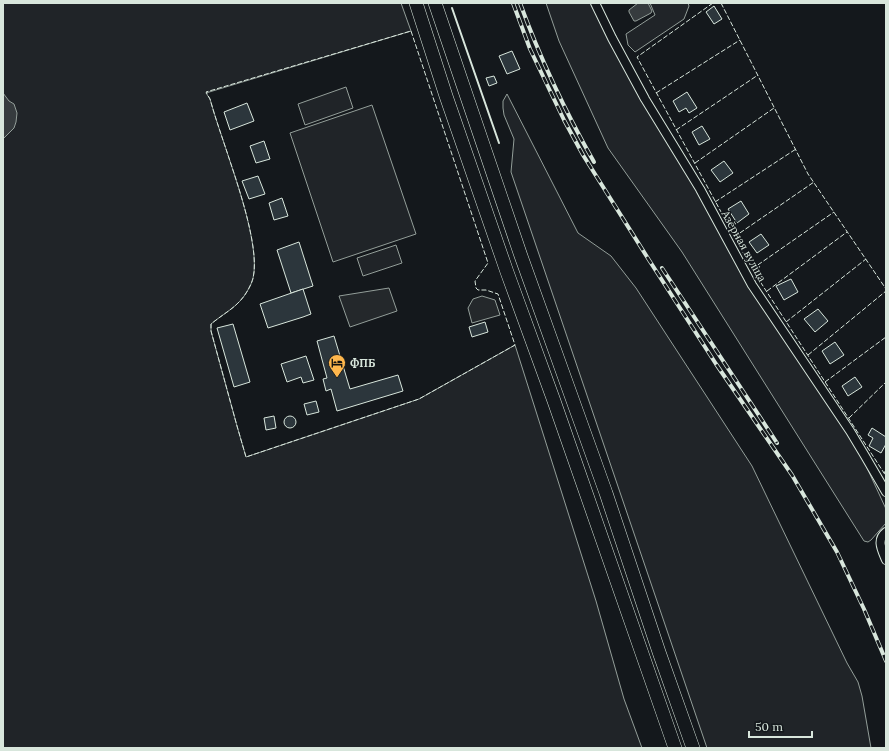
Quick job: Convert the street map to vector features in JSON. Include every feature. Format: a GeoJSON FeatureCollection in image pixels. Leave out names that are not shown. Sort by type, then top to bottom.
{"type":"FeatureCollection","features":[{"type":"Feature","properties":{"kind":"highway"},"geometry":{"type":"LineString","coordinates":[[416,3],[446,96],[507,272],[554,401],[675,748]]}},
{"type":"Feature","properties":{"kind":"highway"},"geometry":{"type":"LineString","coordinates":[[435,3],[521,256],[606,493],[660,655],[693,748]]}},
{"type":"Feature","properties":{"kind":"street","name":"Азёрная вуліца"},"geometry":{"type":"LineString","coordinates":[[595,3],[645,99],[700,189],[752,285],[854,438],[886,492]]}},
{"type":"Feature","properties":{"kind":"street"},"geometry":{"type":"LineString","coordinates":[[886,532],[880,539],[880,547],[886,560]]}},
{"type":"Feature","properties":{"kind":"shaded area"},"geometry":{"type":"Polygon","coordinates":[[[3,3],[401,3],[411,31],[206,93],[210,99],[242,199],[254,256],[254,272],[251,284],[243,298],[234,307],[211,324],[211,331],[246,457],[419,399],[515,345],[596,601],[624,699],[642,748],[3,748],[3,3]]]}},
{"type":"Feature","properties":{"kind":"shaded area"},"geometry":{"type":"Polygon","coordinates":[[[546,3],[595,3],[752,285],[850,431],[886,509],[886,523],[868,542],[864,541],[682,252],[608,148],[559,41],[546,3]]]}},
{"type":"Feature","properties":{"kind":"shaded area"},"geometry":{"type":"Polygon","coordinates":[[[638,3],[648,3],[652,11],[651,13],[634,21],[629,10],[638,3]]]}},
{"type":"Feature","properties":{"kind":"shaded area"},"geometry":{"type":"Polygon","coordinates":[[[650,3],[688,3],[689,6],[684,19],[635,52],[628,45],[626,34],[655,15],[650,3]]]}},
{"type":"Feature","properties":{"kind":"shaded area"},"geometry":{"type":"Polygon","coordinates":[[[346,87],[353,108],[305,125],[298,104],[346,87]]]}},
{"type":"Feature","properties":{"kind":"shaded area"},"geometry":{"type":"Polygon","coordinates":[[[3,93],[9,101],[14,104],[17,113],[14,128],[3,139],[3,93]]]}},
{"type":"Feature","properties":{"kind":"shaded area"},"geometry":{"type":"Polygon","coordinates":[[[507,94],[578,233],[611,256],[636,288],[752,466],[847,663],[858,682],[862,696],[871,748],[707,748],[511,172],[514,139],[504,115],[503,108],[503,101],[507,94]]]}},
{"type":"Feature","properties":{"kind":"shaded area"},"geometry":{"type":"Polygon","coordinates":[[[372,105],[416,234],[333,262],[290,133],[372,105]]]}},
{"type":"Feature","properties":{"kind":"shaded area"},"geometry":{"type":"Polygon","coordinates":[[[396,245],[402,263],[363,276],[357,258],[396,245]]]}},
{"type":"Feature","properties":{"kind":"shaded area"},"geometry":{"type":"Polygon","coordinates":[[[389,288],[397,311],[350,327],[339,296],[389,288]]]}},
{"type":"Feature","properties":{"kind":"shaded area"},"geometry":{"type":"Polygon","coordinates":[[[482,296],[495,300],[500,315],[472,323],[468,308],[473,299],[482,296]]]}},
{"type":"Feature","properties":{"kind":"building"},"geometry":{"type":"Polygon","coordinates":[[[714,6],[722,19],[714,24],[706,12],[714,6]]]}},
{"type":"Feature","properties":{"kind":"building"},"geometry":{"type":"Polygon","coordinates":[[[512,51],[520,69],[507,74],[499,56],[512,51]]]}},
{"type":"Feature","properties":{"kind":"building"},"geometry":{"type":"Polygon","coordinates":[[[494,76],[497,83],[489,86],[486,78],[494,76]]]}},
{"type":"Feature","properties":{"kind":"building"},"geometry":{"type":"Polygon","coordinates":[[[687,92],[697,108],[689,113],[686,108],[679,112],[673,101],[687,92]]]}},
{"type":"Feature","properties":{"kind":"building"},"geometry":{"type":"Polygon","coordinates":[[[247,103],[254,121],[230,130],[224,112],[247,103]]]}},
{"type":"Feature","properties":{"kind":"building"},"geometry":{"type":"Polygon","coordinates":[[[702,126],[710,139],[699,145],[692,132],[702,126]]]}},
{"type":"Feature","properties":{"kind":"building"},"geometry":{"type":"Polygon","coordinates":[[[264,141],[270,159],[256,163],[250,146],[264,141]]]}},
{"type":"Feature","properties":{"kind":"building"},"geometry":{"type":"Polygon","coordinates":[[[724,161],[733,173],[720,182],[711,170],[724,161]]]}},
{"type":"Feature","properties":{"kind":"building"},"geometry":{"type":"Polygon","coordinates":[[[258,176],[265,194],[249,199],[242,181],[258,176]]]}},
{"type":"Feature","properties":{"kind":"building"},"geometry":{"type":"Polygon","coordinates":[[[282,198],[288,216],[274,220],[269,203],[282,198]]]}},
{"type":"Feature","properties":{"kind":"building"},"geometry":{"type":"Polygon","coordinates":[[[741,201],[749,214],[737,223],[728,209],[741,201]]]}},
{"type":"Feature","properties":{"kind":"building"},"geometry":{"type":"Polygon","coordinates":[[[761,234],[769,245],[757,253],[749,242],[761,234]]]}},
{"type":"Feature","properties":{"kind":"building"},"geometry":{"type":"Polygon","coordinates":[[[299,242],[313,286],[291,293],[277,250],[299,242]]]}},
{"type":"Feature","properties":{"kind":"building"},"geometry":{"type":"Polygon","coordinates":[[[791,279],[798,292],[784,300],[776,286],[791,279]]]}},
{"type":"Feature","properties":{"kind":"building"},"geometry":{"type":"Polygon","coordinates":[[[303,289],[311,314],[268,328],[260,304],[303,289]]]}},
{"type":"Feature","properties":{"kind":"building"},"geometry":{"type":"Polygon","coordinates":[[[818,309],[828,321],[815,332],[804,319],[818,309]]]}},
{"type":"Feature","properties":{"kind":"building"},"geometry":{"type":"Polygon","coordinates":[[[485,322],[488,332],[472,337],[469,327],[485,322]]]}},
{"type":"Feature","properties":{"kind":"building"},"geometry":{"type":"Polygon","coordinates":[[[233,324],[250,382],[234,387],[217,328],[233,324]]]}},
{"type":"Feature","properties":{"kind":"building"},"geometry":{"type":"Polygon","coordinates":[[[334,336],[350,389],[398,375],[403,391],[337,411],[331,389],[326,391],[323,379],[327,378],[317,341],[334,336]]]}},
{"type":"Feature","properties":{"kind":"building"},"geometry":{"type":"Polygon","coordinates":[[[835,342],[844,355],[830,364],[822,351],[835,342]]]}},
{"type":"Feature","properties":{"kind":"building"},"geometry":{"type":"Polygon","coordinates":[[[306,356],[314,380],[303,383],[301,377],[287,382],[281,364],[306,356]]]}},
{"type":"Feature","properties":{"kind":"building"},"geometry":{"type":"Polygon","coordinates":[[[855,377],[862,387],[848,396],[842,386],[855,377]]]}},
{"type":"Feature","properties":{"kind":"building"},"geometry":{"type":"Polygon","coordinates":[[[316,401],[319,412],[307,415],[304,404],[316,401]]]}},
{"type":"Feature","properties":{"kind":"building"},"geometry":{"type":"Polygon","coordinates":[[[274,416],[276,428],[266,430],[264,418],[274,416]]]}},
{"type":"Feature","properties":{"kind":"building"},"geometry":{"type":"Polygon","coordinates":[[[290,416],[294,418],[296,422],[294,426],[290,428],[286,426],[284,422],[286,418],[290,416]]]}},
{"type":"Feature","properties":{"kind":"building"},"geometry":{"type":"Polygon","coordinates":[[[872,428],[886,437],[886,444],[881,453],[869,446],[873,438],[868,435],[872,428]]]}},
{"type":"Feature","properties":{"kind":"railway"},"geometry":{"type":"LineString","coordinates":[[513,3],[530,49],[564,120],[583,155],[716,364],[792,475],[837,552],[864,609],[886,661]]}},
{"type":"Feature","properties":{"kind":"railway"},"geometry":{"type":"LineString","coordinates":[[520,3],[554,84],[594,162]]}},
{"type":"Feature","properties":{"kind":"railway"},"geometry":{"type":"LineString","coordinates":[[662,268],[777,443]]}},
{"type":"Feature","properties":{"kind":"fence"},"geometry":{"type":"LineString","coordinates":[[713,3],[637,57],[752,269],[884,473]]}},
{"type":"Feature","properties":{"kind":"fence"},"geometry":{"type":"LineString","coordinates":[[721,3],[808,174],[886,289]]}},
{"type":"Feature","properties":{"kind":"fence"},"geometry":{"type":"LineString","coordinates":[[411,31],[488,263],[475,281],[476,288],[478,290],[486,290],[498,294],[515,345],[419,399],[246,457],[211,331],[211,324],[234,307],[243,298],[251,284],[254,272],[254,256],[242,199],[210,99],[206,92],[411,31]]}},
{"type":"Feature","properties":{"kind":"fence"},"geometry":{"type":"LineString","coordinates":[[656,93],[740,40]]}},
{"type":"Feature","properties":{"kind":"fence"},"geometry":{"type":"LineString","coordinates":[[676,130],[758,75]]}},
{"type":"Feature","properties":{"kind":"fence"},"geometry":{"type":"LineString","coordinates":[[695,163],[774,108]]}},
{"type":"Feature","properties":{"kind":"fence"},"geometry":{"type":"LineString","coordinates":[[715,202],[796,149]]}},
{"type":"Feature","properties":{"kind":"fence"},"geometry":{"type":"LineString","coordinates":[[734,237],[814,182]]}},
{"type":"Feature","properties":{"kind":"fence"},"geometry":{"type":"LineString","coordinates":[[752,269],[834,212]]}},
{"type":"Feature","properties":{"kind":"fence"},"geometry":{"type":"LineString","coordinates":[[767,291],[847,232]]}},
{"type":"Feature","properties":{"kind":"fence"},"geometry":{"type":"LineString","coordinates":[[786,322],[866,259]]}},
{"type":"Feature","properties":{"kind":"fence"},"geometry":{"type":"LineString","coordinates":[[808,355],[886,291]]}},
{"type":"Feature","properties":{"kind":"fence"},"geometry":{"type":"LineString","coordinates":[[825,382],[886,337]]}},
{"type":"Feature","properties":{"kind":"fence"},"geometry":{"type":"LineString","coordinates":[[849,418],[886,382]]}},
{"type":"Feature","properties":{"kind":"fence"},"geometry":{"type":"LineString","coordinates":[[886,470],[884,473],[886,476]]}},
{"type":"Feature","properties":{"kind":"wall"},"geometry":{"type":"LineString","coordinates":[[452,8],[499,143]]}},
{"type":"Feature","properties":{"kind":"place","name":"ФПБ"},"geometry":{"type":"Point","coordinates":[337,378]}}]}
